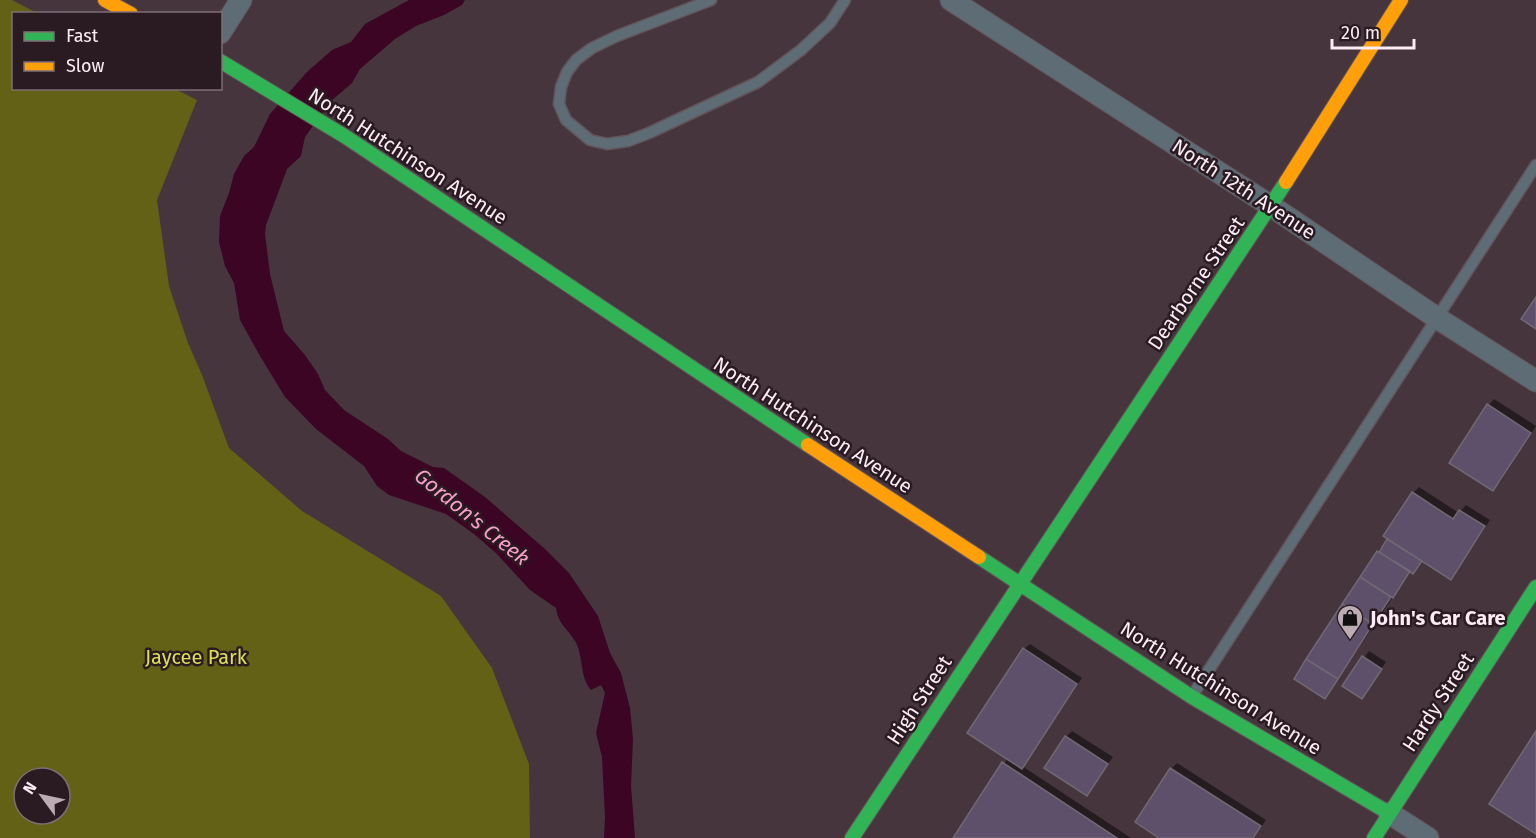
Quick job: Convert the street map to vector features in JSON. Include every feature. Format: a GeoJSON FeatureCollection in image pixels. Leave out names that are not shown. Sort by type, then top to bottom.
{"type":"FeatureCollection","features":[{"type":"Feature","properties":{"kind":"main road"},"geometry":{"type":"LineString","coordinates":[[105,0],[126,12]]}},
{"type":"Feature","properties":{"kind":"main road","name":"Dearborne Street"},"geometry":{"type":"LineString","coordinates":[[1019,584],[1271,206],[1401,0]]}},
{"type":"Feature","properties":{"kind":"main road","name":"North Hutchinson Avenue"},"geometry":{"type":"LineString","coordinates":[[222,62],[346,137],[684,364],[1192,697],[1389,813]]}},
{"type":"Feature","properties":{"kind":"main road","name":"High Street"},"geometry":{"type":"LineString","coordinates":[[852,838],[1019,584]]}},
{"type":"Feature","properties":{"kind":"main road","name":"Hardy Street"},"geometry":{"type":"LineString","coordinates":[[1374,838],[1529,612],[1536,587]]}},
{"type":"Feature","properties":{"kind":"street"},"geometry":{"type":"LineString","coordinates":[[222,30],[240,0]]}},
{"type":"Feature","properties":{"kind":"street","name":"North 12th Avenue"},"geometry":{"type":"LineString","coordinates":[[951,0],[1271,206],[1437,318],[1536,381]]}},
{"type":"Feature","properties":{"kind":"street"},"geometry":{"type":"LineString","coordinates":[[1389,813],[1428,838]]}},
{"type":"Feature","properties":{"kind":"lane"},"geometry":{"type":"LineString","coordinates":[[711,0],[617,36],[592,48],[576,60],[567,72],[561,87],[559,104],[566,120],[590,140],[607,144],[628,141],[649,133],[758,82],[801,50],[830,23],[845,0]]}},
{"type":"Feature","properties":{"kind":"lane"},"geometry":{"type":"LineString","coordinates":[[1192,697],[1536,165]]}},
{"type":"Feature","properties":{"kind":"green space","name":"Jaycee Park"},"geometry":{"type":"Polygon","coordinates":[[[0,0],[12,0],[35,12],[12,12],[12,90],[177,90],[197,100],[157,200],[169,286],[188,343],[229,448],[302,511],[441,596],[492,668],[529,764],[530,838],[0,838],[0,0]]]}},
{"type":"Feature","properties":{"kind":"water","name":"Gordon's Creek"},"geometry":{"type":"Polygon","coordinates":[[[409,0],[465,0],[462,5],[416,26],[395,39],[360,69],[352,83],[331,101],[305,137],[301,156],[287,169],[266,225],[265,234],[270,274],[284,331],[305,355],[318,374],[325,390],[344,410],[388,439],[401,451],[433,467],[444,468],[485,497],[569,573],[598,616],[610,653],[621,673],[630,708],[633,739],[631,786],[635,838],[604,838],[602,757],[596,733],[605,693],[601,685],[591,690],[587,684],[578,647],[561,622],[556,608],[530,590],[497,554],[446,514],[389,495],[377,486],[364,466],[316,429],[285,397],[240,320],[234,283],[225,266],[219,242],[220,216],[234,174],[244,156],[254,147],[270,114],[307,72],[332,50],[351,42],[365,24],[409,0]]]}},
{"type":"Feature","properties":{"kind":"building"},"geometry":{"type":"Polygon","coordinates":[[[1536,297],[1536,329],[1521,319],[1536,297]]]}},
{"type":"Feature","properties":{"kind":"building"},"geometry":{"type":"Polygon","coordinates":[[[1487,404],[1531,433],[1493,491],[1449,463],[1487,404]]]}},
{"type":"Feature","properties":{"kind":"building"},"geometry":{"type":"Polygon","coordinates":[[[1412,492],[1453,519],[1459,510],[1485,526],[1451,580],[1383,536],[1412,492]]]}},
{"type":"Feature","properties":{"kind":"building"},"geometry":{"type":"Polygon","coordinates":[[[1387,539],[1422,561],[1413,574],[1379,552],[1387,539]]]}},
{"type":"Feature","properties":{"kind":"building"},"geometry":{"type":"Polygon","coordinates":[[[1377,551],[1410,571],[1393,598],[1360,577],[1377,551]]]}},
{"type":"Feature","properties":{"kind":"building"},"geometry":{"type":"Polygon","coordinates":[[[1360,577],[1391,597],[1373,624],[1342,604],[1360,577]]]}},
{"type":"Feature","properties":{"kind":"building"},"geometry":{"type":"Polygon","coordinates":[[[1342,604],[1373,624],[1338,679],[1306,659],[1342,604]]]}},
{"type":"Feature","properties":{"kind":"building"},"geometry":{"type":"Polygon","coordinates":[[[1023,648],[1077,684],[1022,769],[967,733],[1023,648]]]}},
{"type":"Feature","properties":{"kind":"building"},"geometry":{"type":"Polygon","coordinates":[[[1362,656],[1382,669],[1362,699],[1342,686],[1362,656]]]}},
{"type":"Feature","properties":{"kind":"building"},"geometry":{"type":"Polygon","coordinates":[[[1306,659],[1338,679],[1325,699],[1294,679],[1306,659]]]}},
{"type":"Feature","properties":{"kind":"building"},"geometry":{"type":"Polygon","coordinates":[[[1536,731],[1536,834],[1489,804],[1536,731]]]}},
{"type":"Feature","properties":{"kind":"building"},"geometry":{"type":"Polygon","coordinates":[[[1065,736],[1108,764],[1087,796],[1044,768],[1065,736]]]}},
{"type":"Feature","properties":{"kind":"building"},"geometry":{"type":"Polygon","coordinates":[[[1002,762],[1117,838],[953,838],[1002,762]]]}},
{"type":"Feature","properties":{"kind":"building"},"geometry":{"type":"Polygon","coordinates":[[[1170,768],[1261,826],[1253,838],[1159,838],[1135,822],[1170,768]]]}},
{"type":"Feature","properties":{"kind":"traffic: fast"},"geometry":{"type":"LineString","coordinates":[[222,62],[346,137],[808,445]]}},
{"type":"Feature","properties":{"kind":"traffic: fast"},"geometry":{"type":"LineString","coordinates":[[852,838],[1286,182]]}},
{"type":"Feature","properties":{"kind":"traffic: fast"},"geometry":{"type":"LineString","coordinates":[[979,557],[1192,697],[1389,813]]}},
{"type":"Feature","properties":{"kind":"traffic: fast"},"geometry":{"type":"LineString","coordinates":[[1374,838],[1536,587]]}},
{"type":"Feature","properties":{"kind":"traffic: slow"},"geometry":{"type":"LineString","coordinates":[[105,0],[127,12]]}},
{"type":"Feature","properties":{"kind":"traffic: slow"},"geometry":{"type":"LineString","coordinates":[[1286,182],[1401,0]]}},
{"type":"Feature","properties":{"kind":"traffic: slow"},"geometry":{"type":"LineString","coordinates":[[808,445],[979,557]]}},
{"type":"Feature","properties":{"kind":"place","name":"John's Car Care"},"geometry":{"type":"Point","coordinates":[1350,641]}}]}
